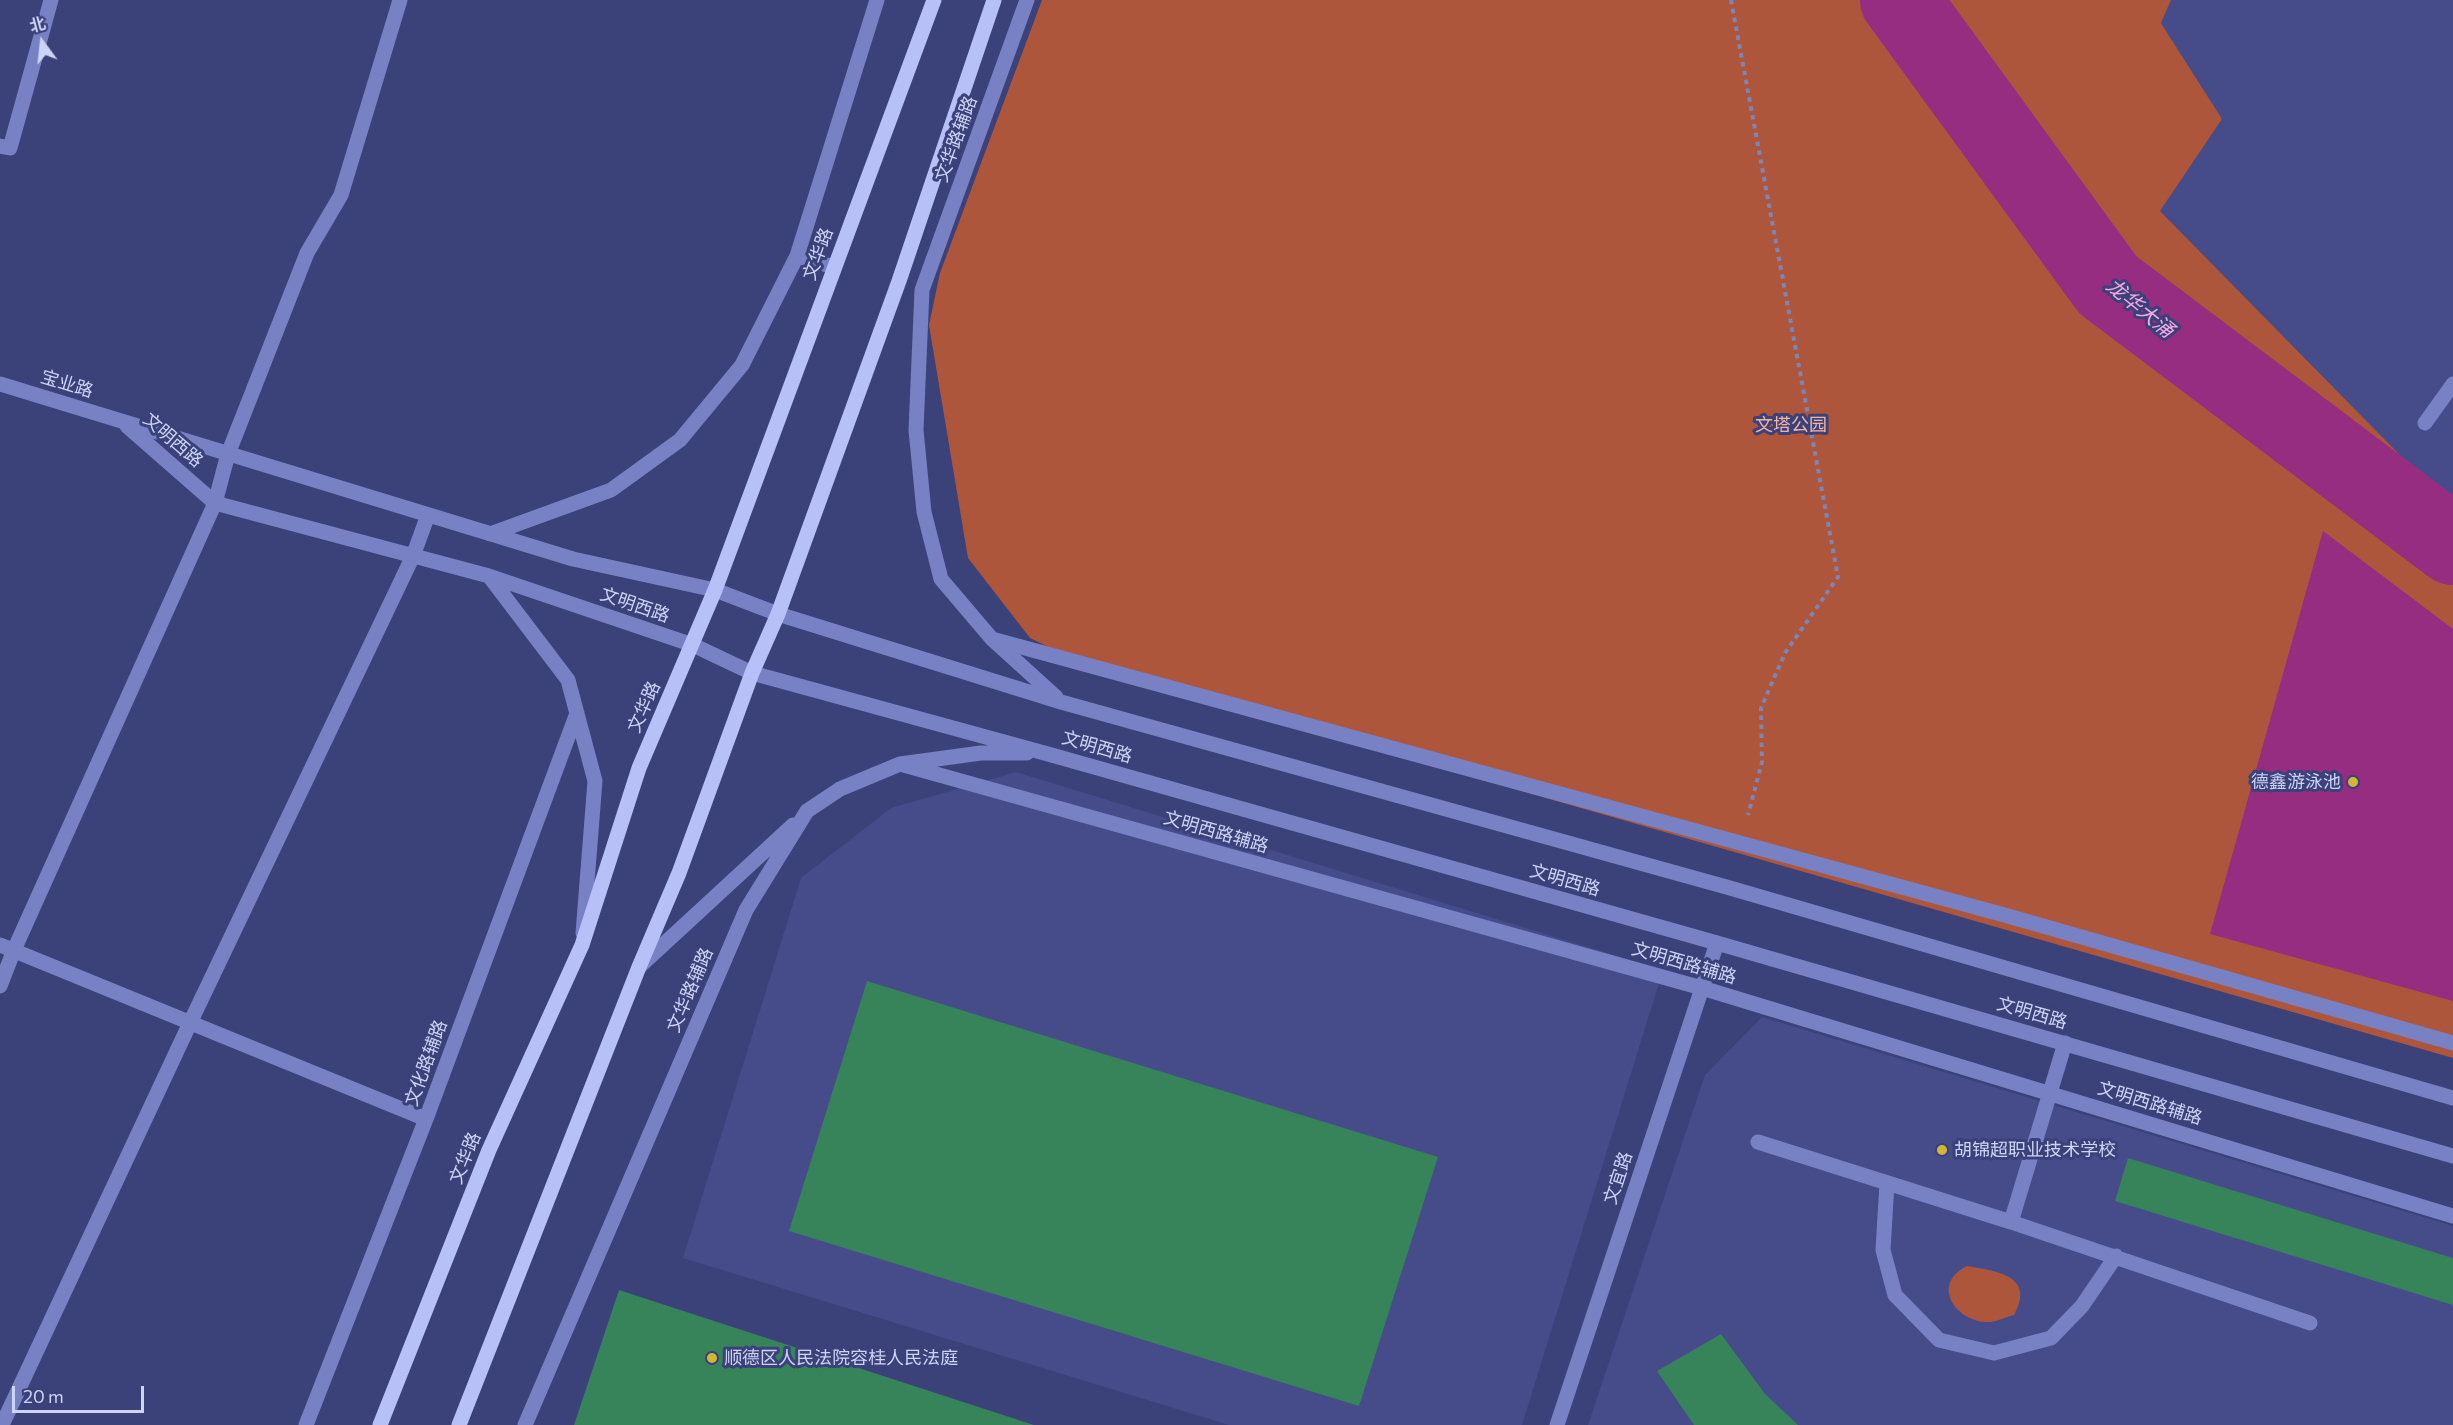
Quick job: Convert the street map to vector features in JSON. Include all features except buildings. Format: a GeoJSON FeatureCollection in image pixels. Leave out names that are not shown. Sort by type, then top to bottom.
{"type":"FeatureCollection","features":[{"type":"Feature","properties":{"kind":"main road","name":"文华路"},"geometry":{"type":"LineString","coordinates":[[380,1425],[489,1150],[582,945],[639,768],[715,590],[934,0]]}},
{"type":"Feature","properties":{"kind":"main road"},"geometry":{"type":"LineString","coordinates":[[459,1425],[639,967],[680,873],[752,673],[778,614],[898,281],[994,0]]}},
{"type":"Feature","properties":{"kind":"street"},"geometry":{"type":"LineString","coordinates":[[0,146],[10,148],[51,0]]}},
{"type":"Feature","properties":{"kind":"street"},"geometry":{"type":"LineString","coordinates":[[0,986],[7,947],[215,503],[228,454],[307,253],[341,195],[400,0]]}},
{"type":"Feature","properties":{"kind":"street"},"geometry":{"type":"LineString","coordinates":[[490,534],[611,490],[680,440],[741,365],[797,256],[877,0]]}},
{"type":"Feature","properties":{"kind":"street","name":"文华路辅路"},"geometry":{"type":"LineString","coordinates":[[1027,0],[922,290],[916,429],[924,512],[940,579],[992,639],[1061,702]]}},
{"type":"Feature","properties":{"kind":"street"},"geometry":{"type":"LineString","coordinates":[[797,256],[834,267]]}},
{"type":"Feature","properties":{"kind":"street"},"geometry":{"type":"LineString","coordinates":[[898,281],[922,290]]}},
{"type":"Feature","properties":{"kind":"street","name":"宝业路"},"geometry":{"type":"LineString","coordinates":[[0,384],[122,422]]}},
{"type":"Feature","properties":{"kind":"street"},"geometry":{"type":"LineString","coordinates":[[2425,423],[2453,384]]}},
{"type":"Feature","properties":{"kind":"street","name":"文明西路"},"geometry":{"type":"LineString","coordinates":[[122,422],[573,559],[715,590],[778,614],[1061,702],[1718,884],[2453,1098]]}},
{"type":"Feature","properties":{"kind":"street","name":"文明西路"},"geometry":{"type":"LineString","coordinates":[[122,422],[215,503],[489,576],[693,645],[752,673],[1717,943],[2453,1156]]}},
{"type":"Feature","properties":{"kind":"street"},"geometry":{"type":"LineString","coordinates":[[2,1422],[413,556],[428,515]]}},
{"type":"Feature","properties":{"kind":"street"},"geometry":{"type":"LineString","coordinates":[[489,576],[568,680],[595,781],[582,945]]}},
{"type":"Feature","properties":{"kind":"street"},"geometry":{"type":"LineString","coordinates":[[992,639],[1741,844],[2453,1043]]}},
{"type":"Feature","properties":{"kind":"street","name":"文化路辅路"},"geometry":{"type":"LineString","coordinates":[[306,1425],[426,1119],[577,713]]}},
{"type":"Feature","properties":{"kind":"street","name":"文华路辅路"},"geometry":{"type":"LineString","coordinates":[[525,1425],[746,910],[807,811],[840,789],[900,764],[981,753],[1048,754]]}},
{"type":"Feature","properties":{"kind":"street","name":"文明西路辅路"},"geometry":{"type":"LineString","coordinates":[[900,764],[1702,988],[2453,1216]]}},
{"type":"Feature","properties":{"kind":"street"},"geometry":{"type":"LineString","coordinates":[[639,967],[807,811]]}},
{"type":"Feature","properties":{"kind":"street","name":"文宜路"},"geometry":{"type":"LineString","coordinates":[[1557,1425],[1717,943]]}},
{"type":"Feature","properties":{"kind":"street"},"geometry":{"type":"LineString","coordinates":[[7,947],[426,1119]]}},
{"type":"Feature","properties":{"kind":"street"},"geometry":{"type":"LineString","coordinates":[[2011,1222],[2066,1043]]}},
{"type":"Feature","properties":{"kind":"street"},"geometry":{"type":"LineString","coordinates":[[1758,1142],[2116,1256],[2310,1323]]}},
{"type":"Feature","properties":{"kind":"street"},"geometry":{"type":"LineString","coordinates":[[1887,1183],[1883,1250],[1895,1295],[1939,1340],[1994,1353],[2051,1338],[2082,1306],[2116,1256]]}},
{"type":"Feature","properties":{"kind":"path"},"geometry":{"type":"LineString","coordinates":[[1731,0],[1838,577],[1785,653],[1761,708],[1762,762],[1741,844]]}},
{"type":"Feature","properties":{"kind":"shaded area"},"geometry":{"type":"Polygon","coordinates":[[[2171,0],[2453,0],[2453,509],[2160,211],[2222,119],[2161,23],[2171,0]]]}},
{"type":"Feature","properties":{"kind":"shaded area","name":"德鑫游泳池"},"geometry":{"type":"Polygon","coordinates":[[[2323,531],[2453,629],[2453,1001],[2210,934],[2323,531]]]}},
{"type":"Feature","properties":{"kind":"shaded area"},"geometry":{"type":"Polygon","coordinates":[[[1016,772],[1663,970],[1522,1425],[1229,1425],[683,1258],[801,878],[891,808],[1016,772]]]}},
{"type":"Feature","properties":{"kind":"shaded area","name":"胡锦超职业技术学校"},"geometry":{"type":"Polygon","coordinates":[[[1762,1017],[2453,1226],[2453,1425],[1588,1425],[1705,1075],[1762,1017]]]}},
{"type":"Feature","properties":{"kind":"green space","name":"文塔公园"},"geometry":{"type":"Polygon","coordinates":[[[1042,0],[2171,0],[2161,23],[2222,119],[2160,211],[2453,509],[2453,1058],[1089,667],[1030,638],[968,558],[929,325],[940,273],[1042,0]]]}},
{"type":"Feature","properties":{"kind":"green space"},"geometry":{"type":"Polygon","coordinates":[[[1967,1266],[2001,1273],[2017,1284],[2020,1302],[2014,1315],[1991,1322],[1979,1321],[1958,1310],[1949,1293],[1950,1283],[1956,1274],[1967,1266]]]}},
{"type":"Feature","properties":{"kind":"waterway","name":"龙华大涌"},"geometry":{"type":"LineString","coordinates":[[1900,0],[2108,285],[2453,545]]}},
{"type":"Feature","properties":{"kind":"place","name":"德鑫游泳池"},"geometry":{"type":"Point","coordinates":[2353,782]}},
{"type":"Feature","properties":{"kind":"place","name":"胡锦超职业技术学校"},"geometry":{"type":"Point","coordinates":[1942,1150]}},
{"type":"Feature","properties":{"kind":"place","name":"顺德区人民法院容桂人民法庭"},"geometry":{"type":"Point","coordinates":[712,1358]}}]}
